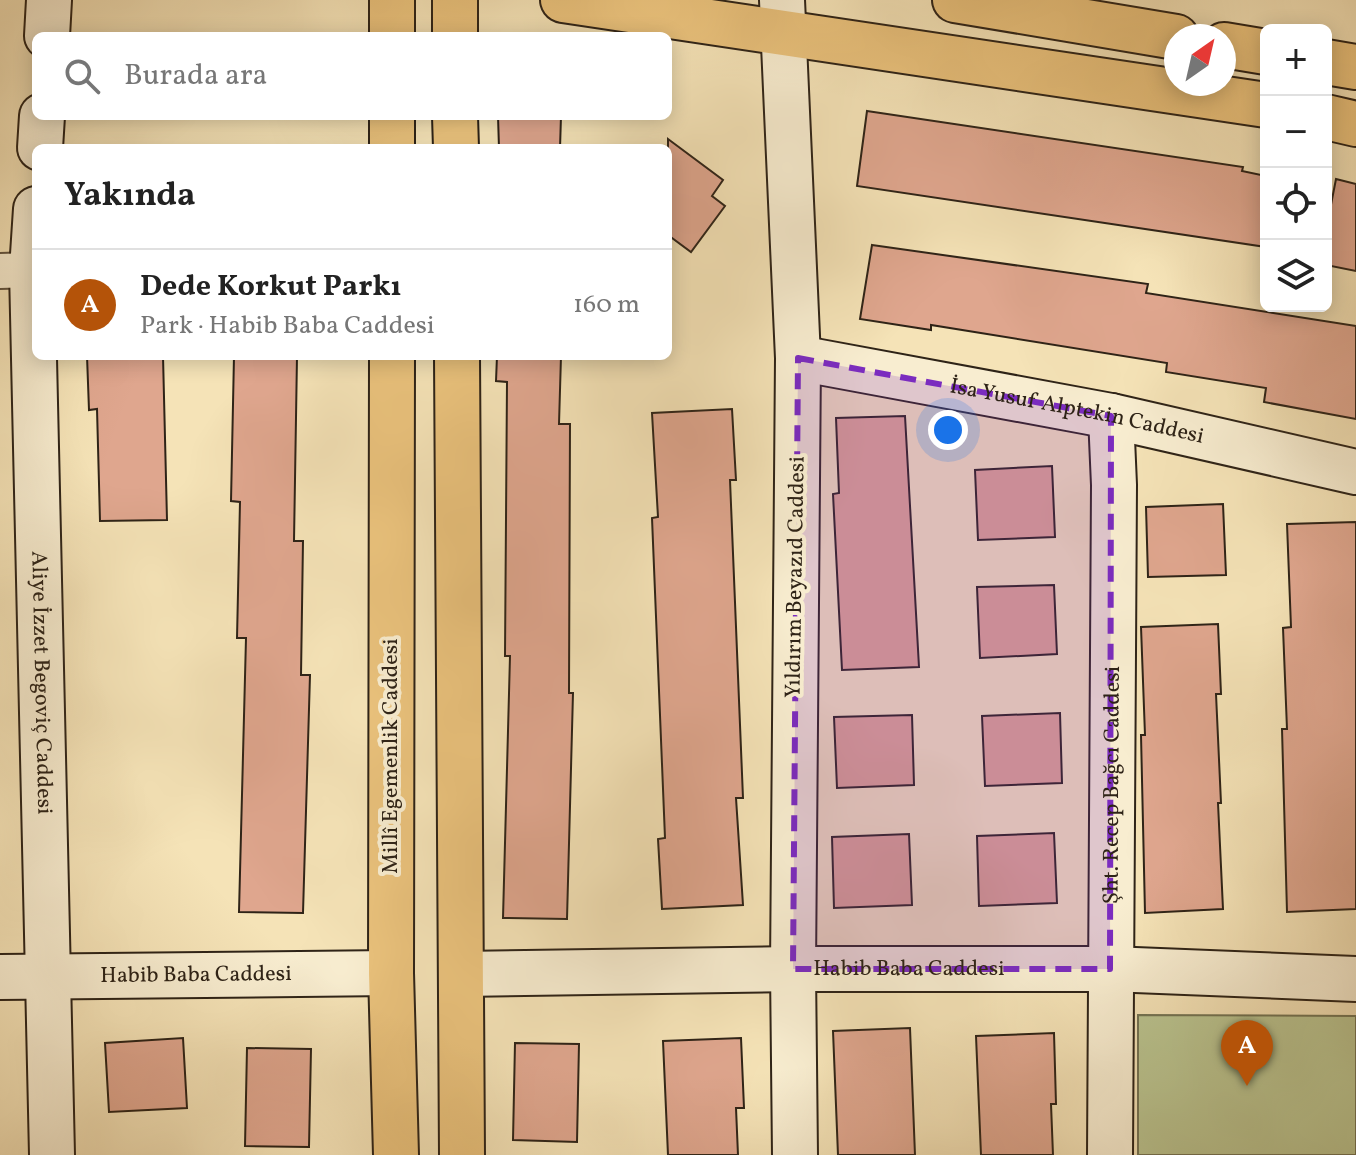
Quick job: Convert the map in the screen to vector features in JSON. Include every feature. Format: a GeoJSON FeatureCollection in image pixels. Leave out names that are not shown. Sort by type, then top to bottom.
{"type":"FeatureCollection","features":[{"type":"Feature","properties":{"kind":"main road"},"geometry":{"type":"LineString","coordinates":[[392,0],[392,32]]}},
{"type":"Feature","properties":{"kind":"main road"},"geometry":{"type":"LineString","coordinates":[[455,0],[455,32]]}},
{"type":"Feature","properties":{"kind":"main road"},"geometry":{"type":"LineString","coordinates":[[563,0],[782,17],[1260,104]]}},
{"type":"Feature","properties":{"kind":"main road"},"geometry":{"type":"LineString","coordinates":[[955,0],[1164,35]]}},
{"type":"Feature","properties":{"kind":"main road"},"geometry":{"type":"LineString","coordinates":[[1236,47],[1260,51]]}},
{"type":"Feature","properties":{"kind":"main road"},"geometry":{"type":"LineString","coordinates":[[1332,63],[1356,67]]}},
{"type":"Feature","properties":{"kind":"main road"},"geometry":{"type":"LineString","coordinates":[[1332,118],[1356,124]]}},
{"type":"Feature","properties":{"kind":"main road"},"geometry":{"type":"LineString","coordinates":[[392,120],[392,144]]}},
{"type":"Feature","properties":{"kind":"main road"},"geometry":{"type":"LineString","coordinates":[[455,120],[456,144]]}},
{"type":"Feature","properties":{"kind":"main road","name":"Millî Egemenlik Caddesi"},"geometry":{"type":"LineString","coordinates":[[392,360],[391,973],[396,1155]]}},
{"type":"Feature","properties":{"kind":"main road"},"geometry":{"type":"LineString","coordinates":[[457,360],[462,1155]]}},
{"type":"Feature","properties":{"kind":"street"},"geometry":{"type":"LineString","coordinates":[[47,32],[49,0]]}},
{"type":"Feature","properties":{"kind":"street","name":"Yıldırım Beyazıd Caddesi"},"geometry":{"type":"LineString","coordinates":[[782,17],[798,358],[793,969],[795,1155]]}},
{"type":"Feature","properties":{"kind":"street"},"geometry":{"type":"LineString","coordinates":[[40,144],[42,120]]}},
{"type":"Feature","properties":{"kind":"street","name":"Aliye İzzet Begoviç Caddesi"},"geometry":{"type":"LineString","coordinates":[[32,221],[16,270],[50,978],[52,1155]]}},
{"type":"Feature","properties":{"kind":"street","name":"İsa Yusuf Alptekin Caddesi"},"geometry":{"type":"LineString","coordinates":[[798,358],[1111,416],[1356,472]]}},
{"type":"Feature","properties":{"kind":"street","name":"Şht. Recep Bağcı Caddesi"},"geometry":{"type":"LineString","coordinates":[[1110,1155],[1114,500],[1111,416]]}},
{"type":"Feature","properties":{"kind":"street","name":"Habib Baba Caddesi"},"geometry":{"type":"LineString","coordinates":[[461,974],[793,969],[1110,969],[1356,979]]}},
{"type":"Feature","properties":{"kind":"street","name":"Habib Baba Caddesi"},"geometry":{"type":"LineString","coordinates":[[0,977],[391,973]]}},
{"type":"Feature","properties":{"kind":"highlighted area"},"geometry":{"type":"Polygon","coordinates":[[[798,358],[1111,416],[1110,969],[793,969],[798,358]]]}},
{"type":"Feature","properties":{"kind":"green space"},"geometry":{"type":"Polygon","coordinates":[[[1138,1015],[1356,1016],[1356,1155],[1138,1155],[1138,1015]]]}},
{"type":"Feature","properties":{"kind":"building"},"geometry":{"type":"Polygon","coordinates":[[[867,111],[1243,167],[1242,171],[1260,175],[1260,246],[857,186],[867,111]]]}},
{"type":"Feature","properties":{"kind":"building"},"geometry":{"type":"Polygon","coordinates":[[[498,120],[561,120],[560,144],[499,144],[498,120]]]}},
{"type":"Feature","properties":{"kind":"building"},"geometry":{"type":"Polygon","coordinates":[[[668,139],[723,180],[712,196],[725,206],[691,252],[672,238],[672,144],[668,144],[668,139]]]}},
{"type":"Feature","properties":{"kind":"building"},"geometry":{"type":"Polygon","coordinates":[[[1336,179],[1356,184],[1356,271],[1332,266],[1332,199],[1336,179]]]}},
{"type":"Feature","properties":{"kind":"building"},"geometry":{"type":"Polygon","coordinates":[[[872,245],[1148,284],[1146,293],[1356,326],[1356,419],[1264,402],[1266,388],[1166,372],[1167,363],[931,325],[931,330],[860,319],[872,245]]]}},
{"type":"Feature","properties":{"kind":"building"},"geometry":{"type":"Polygon","coordinates":[[[87,360],[163,360],[167,520],[100,521],[97,409],[89,410],[87,360]]]}},
{"type":"Feature","properties":{"kind":"building"},"geometry":{"type":"Polygon","coordinates":[[[234,360],[297,360],[294,541],[303,541],[301,675],[310,675],[303,913],[239,912],[246,638],[237,638],[240,502],[231,501],[234,360]]]}},
{"type":"Feature","properties":{"kind":"building"},"geometry":{"type":"Polygon","coordinates":[[[497,360],[561,360],[559,424],[570,424],[569,693],[573,693],[567,919],[503,918],[510,656],[505,656],[507,382],[496,381],[497,360]]]}},
{"type":"Feature","properties":{"kind":"building"},"geometry":{"type":"Polygon","coordinates":[[[732,409],[736,480],[730,480],[743,798],[736,798],[743,905],[662,909],[658,839],[665,838],[652,518],[658,517],[652,413],[732,409]]]}},
{"type":"Feature","properties":{"kind":"building"},"geometry":{"type":"Polygon","coordinates":[[[905,416],[919,667],[842,670],[833,494],[839,493],[836,418],[905,416]]]}},
{"type":"Feature","properties":{"kind":"building"},"geometry":{"type":"Polygon","coordinates":[[[1052,466],[1055,537],[978,540],[975,470],[1052,466]]]}},
{"type":"Feature","properties":{"kind":"building"},"geometry":{"type":"Polygon","coordinates":[[[1223,504],[1226,575],[1148,577],[1146,507],[1223,504]]]}},
{"type":"Feature","properties":{"kind":"building"},"geometry":{"type":"Polygon","coordinates":[[[1356,522],[1356,909],[1287,912],[1282,729],[1287,729],[1283,628],[1291,627],[1287,524],[1356,522]]]}},
{"type":"Feature","properties":{"kind":"building"},"geometry":{"type":"Polygon","coordinates":[[[1054,585],[1057,654],[980,658],[977,587],[1054,585]]]}},
{"type":"Feature","properties":{"kind":"building"},"geometry":{"type":"Polygon","coordinates":[[[1218,624],[1221,694],[1216,694],[1223,909],[1145,913],[1141,735],[1145,735],[1141,627],[1218,624]]]}},
{"type":"Feature","properties":{"kind":"building"},"geometry":{"type":"Polygon","coordinates":[[[1060,713],[1062,783],[985,786],[982,716],[1060,713]]]}},
{"type":"Feature","properties":{"kind":"building"},"geometry":{"type":"Polygon","coordinates":[[[912,715],[914,785],[837,788],[834,717],[912,715]]]}},
{"type":"Feature","properties":{"kind":"building"},"geometry":{"type":"Polygon","coordinates":[[[1054,833],[1057,903],[979,906],[977,836],[1054,833]]]}},
{"type":"Feature","properties":{"kind":"building"},"geometry":{"type":"Polygon","coordinates":[[[909,834],[912,905],[834,908],[832,837],[909,834]]]}},
{"type":"Feature","properties":{"kind":"building"},"geometry":{"type":"Polygon","coordinates":[[[910,1028],[915,1155],[838,1155],[833,1031],[910,1028]]]}},
{"type":"Feature","properties":{"kind":"building"},"geometry":{"type":"Polygon","coordinates":[[[1054,1033],[1056,1104],[1051,1104],[1053,1155],[981,1155],[976,1036],[1054,1033]]]}},
{"type":"Feature","properties":{"kind":"building"},"geometry":{"type":"Polygon","coordinates":[[[183,1038],[187,1108],[109,1112],[105,1043],[183,1038]]]}},
{"type":"Feature","properties":{"kind":"building"},"geometry":{"type":"Polygon","coordinates":[[[741,1038],[744,1108],[736,1108],[738,1155],[668,1155],[663,1041],[741,1038]]]}},
{"type":"Feature","properties":{"kind":"building"},"geometry":{"type":"Polygon","coordinates":[[[515,1043],[579,1044],[577,1142],[513,1140],[515,1043]]]}},
{"type":"Feature","properties":{"kind":"building"},"geometry":{"type":"Polygon","coordinates":[[[247,1048],[311,1049],[309,1147],[245,1146],[247,1048]]]}},
{"type":"Feature","properties":{"kind":"place","name":"Dede Korkut Parkı"},"geometry":{"type":"Point","coordinates":[1247,1086]}}]}
